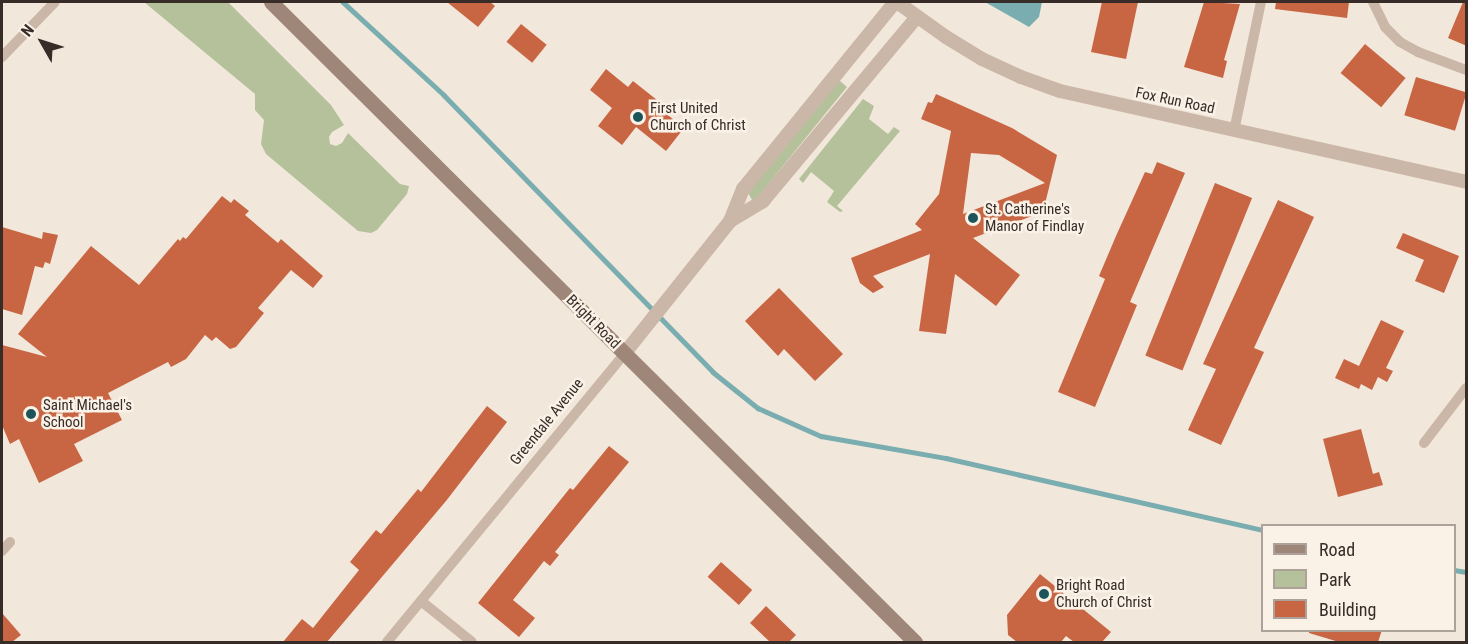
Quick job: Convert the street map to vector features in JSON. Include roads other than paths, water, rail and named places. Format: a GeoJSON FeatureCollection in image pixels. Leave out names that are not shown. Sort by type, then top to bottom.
{"type":"FeatureCollection","features":[{"type":"Feature","properties":{"kind":"main road","name":"Bright Road"},"geometry":{"type":"LineString","coordinates":[[271,2],[915,642]]}},
{"type":"Feature","properties":{"kind":"street"},"geometry":{"type":"LineString","coordinates":[[2,57],[56,2]]}},
{"type":"Feature","properties":{"kind":"street","name":"Greendale Avenue"},"geometry":{"type":"LineString","coordinates":[[387,642],[668,302],[730,221],[743,189],[896,2]]}},
{"type":"Feature","properties":{"kind":"street","name":"Fox Run Road"},"geometry":{"type":"LineString","coordinates":[[896,2],[982,59],[1030,81],[1102,101],[1467,182]]}},
{"type":"Feature","properties":{"kind":"street"},"geometry":{"type":"LineString","coordinates":[[1234,131],[1261,2]]}},
{"type":"Feature","properties":{"kind":"street"},"geometry":{"type":"LineString","coordinates":[[1373,2],[1385,27],[1400,42],[1418,52],[1467,70]]}},
{"type":"Feature","properties":{"kind":"street","name":"Greendale Avenue"},"geometry":{"type":"LineString","coordinates":[[730,221],[763,201],[917,17]]}},
{"type":"Feature","properties":{"kind":"street"},"geometry":{"type":"LineString","coordinates":[[1424,444],[1467,388]]}},
{"type":"Feature","properties":{"kind":"street"},"geometry":{"type":"LineString","coordinates":[[2,551],[10,542]]}},
{"type":"Feature","properties":{"kind":"street"},"geometry":{"type":"LineString","coordinates":[[420,601],[472,642]]}},
{"type":"Feature","properties":{"kind":"water"},"geometry":{"type":"Polygon","coordinates":[[[985,2],[1042,2],[1039,17],[1029,27],[985,2]]]}},
{"type":"Feature","properties":{"kind":"waterway"},"geometry":{"type":"LineString","coordinates":[[343,2],[444,95],[713,372],[758,408],[821,436],[946,458],[1261,530]]}},
{"type":"Feature","properties":{"kind":"waterway"},"geometry":{"type":"LineString","coordinates":[[1456,570],[1466,572]]}},
{"type":"Feature","properties":{"kind":"place","name":"First United Church of Christ"},"geometry":{"type":"Point","coordinates":[638,117]}},
{"type":"Feature","properties":{"kind":"place","name":"St. Catherine's Manor of Findlay"},"geometry":{"type":"Point","coordinates":[973,218]}},
{"type":"Feature","properties":{"kind":"place","name":"Saint Michael's School"},"geometry":{"type":"Point","coordinates":[31,414]}},
{"type":"Feature","properties":{"kind":"place","name":"Bright Road Church of Christ"},"geometry":{"type":"Point","coordinates":[1044,594]}}]}
